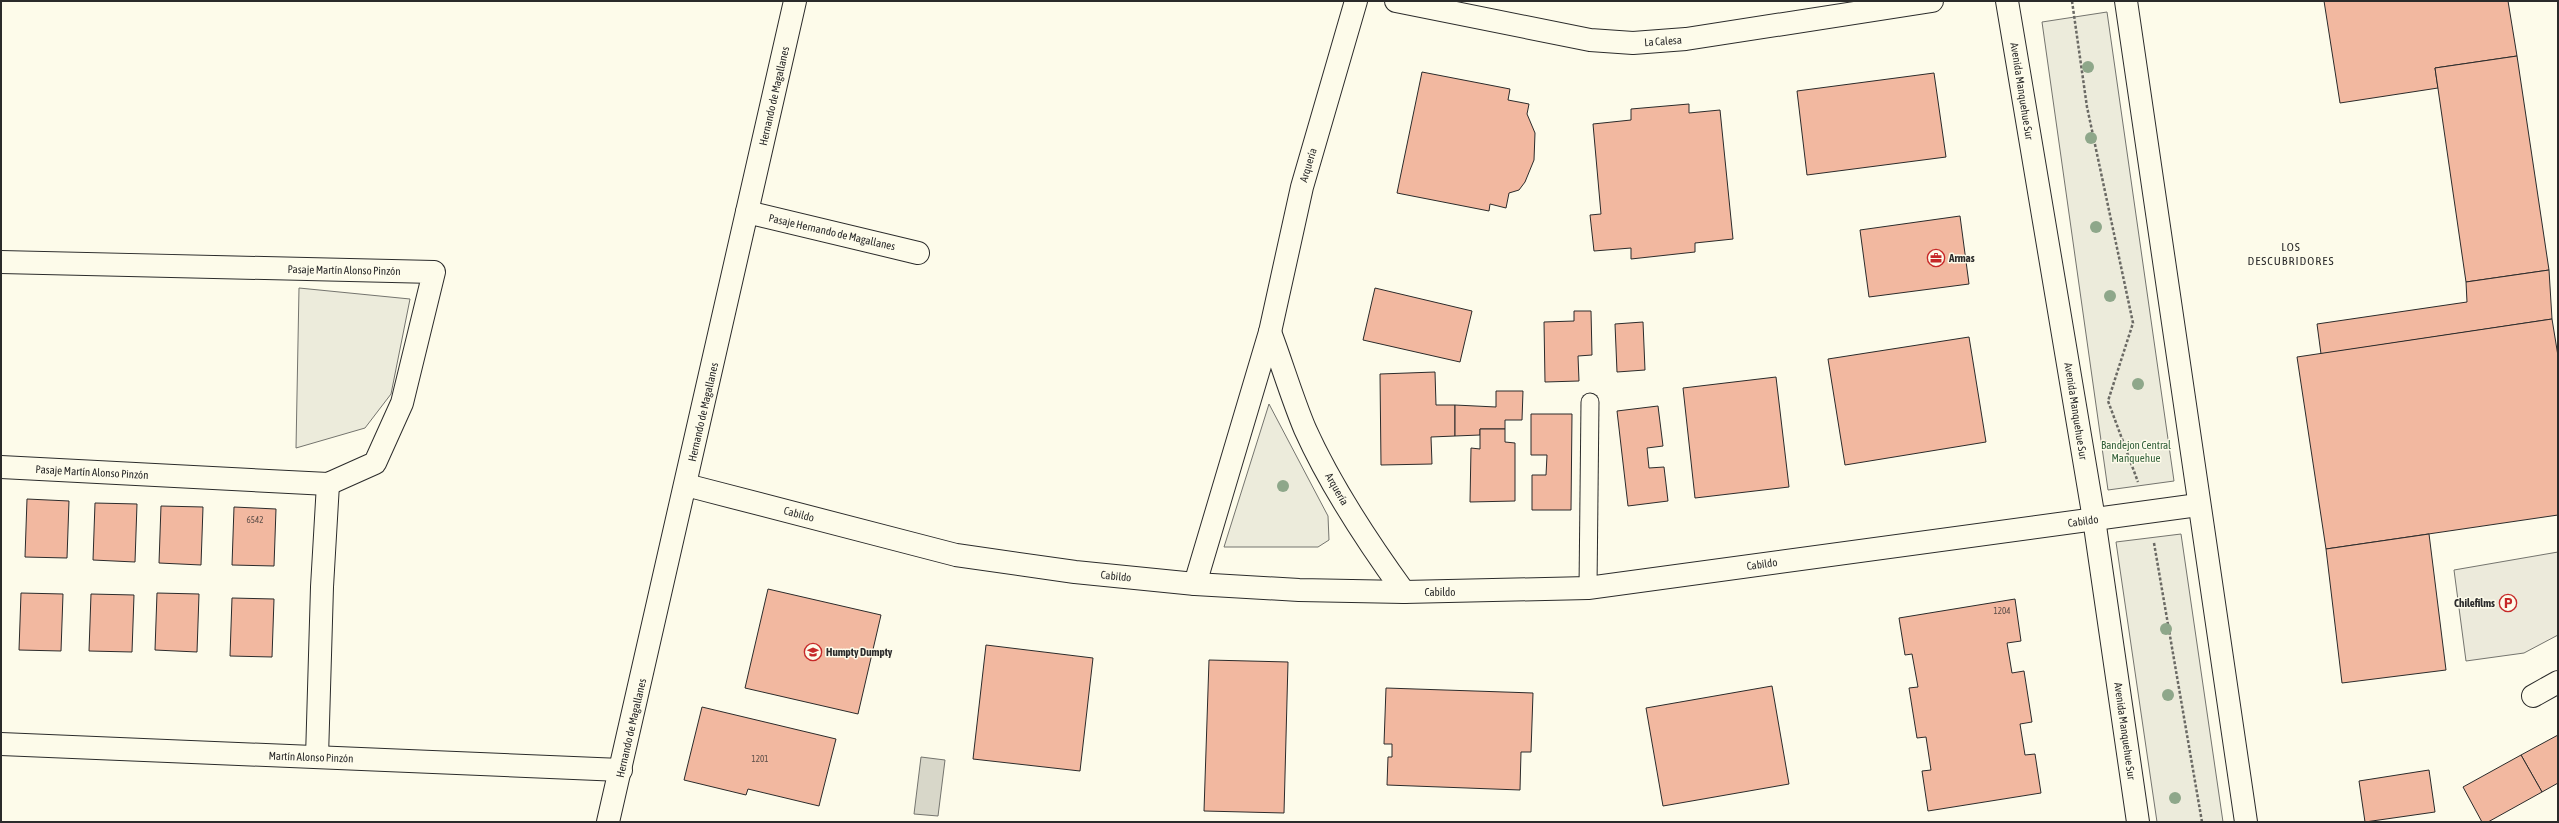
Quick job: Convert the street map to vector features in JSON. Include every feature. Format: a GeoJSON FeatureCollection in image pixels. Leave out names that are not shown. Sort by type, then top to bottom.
{"type":"FeatureCollection","features":[{"type":"Feature","properties":{"kind":"street","name":"Hernando de Magallanes"},"geometry":{"type":"LineString","coordinates":[[608,822],[686,485],[795,1]]}},
{"type":"Feature","properties":{"kind":"street","name":"Arquería"},"geometry":{"type":"LineString","coordinates":[[1195,584],[1270,332],[1302,187],[1356,1]]}},
{"type":"Feature","properties":{"kind":"street","name":"La Calesa"},"geometry":{"type":"LineString","coordinates":[[1396,1],[1590,40],[1633,43],[1686,39],[1932,1]]}},
{"type":"Feature","properties":{"kind":"street","name":"Avenida Manquehue Sur"},"geometry":{"type":"LineString","coordinates":[[2007,1],[2094,519],[2138,822]]}},
{"type":"Feature","properties":{"kind":"street"},"geometry":{"type":"LineString","coordinates":[[2126,1],[2198,504],[2246,822]]}},
{"type":"Feature","properties":{"kind":"street","name":"Pasaje Hernando de Magallanes"},"geometry":{"type":"LineString","coordinates":[[747,212],[918,253]]}},
{"type":"Feature","properties":{"kind":"street","name":"Pasaje Martín Alonso Pinzón"},"geometry":{"type":"LineString","coordinates":[[1,262],[434,272],[402,403],[375,463],[328,484],[1,467]]}},
{"type":"Feature","properties":{"kind":"street","name":"Arquería"},"geometry":{"type":"LineString","coordinates":[[1270,332],[1305,429],[1326,469],[1376,554],[1404,592]]}},
{"type":"Feature","properties":{"kind":"street"},"geometry":{"type":"LineString","coordinates":[[317,757],[322,587],[328,484]]}},
{"type":"Feature","properties":{"kind":"street","name":"Cabildo"},"geometry":{"type":"LineString","coordinates":[[686,485],[956,555],[1075,572],[1195,584],[1299,590],[1404,592],[1588,588],[2149,512],[2198,504]]}},
{"type":"Feature","properties":{"kind":"street"},"geometry":{"type":"LineString","coordinates":[[2533,696],[2558,682]]}},
{"type":"Feature","properties":{"kind":"street","name":"Martín Alonso Pinzón"},"geometry":{"type":"LineString","coordinates":[[1,744],[621,770]]}},
{"type":"Feature","properties":{"kind":"lane"},"geometry":{"type":"LineString","coordinates":[[1588,588],[1590,402]]}},
{"type":"Feature","properties":{"kind":"path"},"geometry":{"type":"LineString","coordinates":[[2072,1],[2087,107],[2133,323],[2108,401],[2149,512],[2202,822]]}},
{"type":"Feature","properties":{"kind":"green space","name":"Bandejon Central Manquehue"},"geometry":{"type":"Polygon","coordinates":[[[2107,12],[2174,481],[2108,490],[2042,22],[2107,12]]]}},
{"type":"Feature","properties":{"kind":"green space"},"geometry":{"type":"Polygon","coordinates":[[[299,288],[410,299],[391,394],[365,428],[296,448],[299,288]]]}},
{"type":"Feature","properties":{"kind":"green space"},"geometry":{"type":"Polygon","coordinates":[[[1269,404],[1328,516],[1329,540],[1318,547],[1224,547],[1269,404]]]}},
{"type":"Feature","properties":{"kind":"green space"},"geometry":{"type":"Polygon","coordinates":[[[2181,534],[2223,822],[2157,822],[2116,542],[2181,534]]]}},
{"type":"Feature","properties":{"kind":"shaded area","name":"Chilefilms"},"geometry":{"type":"Polygon","coordinates":[[[2558,552],[2558,635],[2524,653],[2466,661],[2454,570],[2558,552]]]}},
{"type":"Feature","properties":{"kind":"shaded area"},"geometry":{"type":"Polygon","coordinates":[[[921,757],[945,760],[938,816],[914,814],[921,757]]]}},
{"type":"Feature","properties":{"kind":"building"},"geometry":{"type":"Polygon","coordinates":[[[2324,1],[2508,1],[2517,56],[2435,68],[2438,88],[2340,103],[2324,1]]]}},
{"type":"Feature","properties":{"kind":"building"},"geometry":{"type":"Polygon","coordinates":[[[2517,56],[2549,270],[2466,282],[2435,68],[2517,56]]]}},
{"type":"Feature","properties":{"kind":"building"},"geometry":{"type":"Polygon","coordinates":[[[1422,72],[1510,89],[1508,100],[1529,104],[1527,114],[1535,133],[1534,160],[1525,182],[1519,190],[1509,193],[1506,208],[1490,204],[1489,211],[1397,193],[1422,72]]]}},
{"type":"Feature","properties":{"kind":"building"},"geometry":{"type":"Polygon","coordinates":[[[1934,73],[1946,157],[1807,175],[1797,91],[1934,73]]]}},
{"type":"Feature","properties":{"kind":"building"},"geometry":{"type":"Polygon","coordinates":[[[1689,104],[1689,113],[1720,110],[1733,239],[1695,243],[1695,252],[1631,259],[1631,248],[1594,251],[1590,215],[1601,214],[1593,124],[1631,120],[1631,109],[1689,104]]]}},
{"type":"Feature","properties":{"kind":"building"},"geometry":{"type":"Polygon","coordinates":[[[1960,216],[1969,284],[1869,297],[1860,230],[1960,216]]]}},
{"type":"Feature","properties":{"kind":"building"},"geometry":{"type":"Polygon","coordinates":[[[2549,270],[2552,319],[2321,354],[2317,324],[2467,302],[2466,282],[2549,270]]]}},
{"type":"Feature","properties":{"kind":"building"},"geometry":{"type":"Polygon","coordinates":[[[1375,288],[1472,311],[1460,362],[1363,340],[1375,288]]]}},
{"type":"Feature","properties":{"kind":"building"},"geometry":{"type":"Polygon","coordinates":[[[1574,311],[1591,311],[1592,355],[1578,356],[1579,381],[1545,382],[1544,322],[1574,321],[1574,311]]]}},
{"type":"Feature","properties":{"kind":"building"},"geometry":{"type":"Polygon","coordinates":[[[2552,319],[2558,356],[2558,515],[2326,549],[2297,357],[2552,319]]]}},
{"type":"Feature","properties":{"kind":"building"},"geometry":{"type":"Polygon","coordinates":[[[1643,322],[1645,370],[1617,372],[1615,324],[1643,322]]]}},
{"type":"Feature","properties":{"kind":"building"},"geometry":{"type":"Polygon","coordinates":[[[1969,337],[1986,442],[1845,465],[1828,359],[1969,337]]]}},
{"type":"Feature","properties":{"kind":"building"},"geometry":{"type":"Polygon","coordinates":[[[1435,372],[1436,405],[1455,405],[1455,436],[1431,437],[1432,464],[1381,465],[1380,374],[1435,372]]]}},
{"type":"Feature","properties":{"kind":"building"},"geometry":{"type":"Polygon","coordinates":[[[1776,377],[1789,487],[1695,498],[1683,388],[1776,377]]]}},
{"type":"Feature","properties":{"kind":"building"},"geometry":{"type":"Polygon","coordinates":[[[1496,391],[1523,391],[1522,420],[1505,420],[1505,429],[1480,429],[1480,435],[1455,436],[1455,405],[1496,407],[1496,391]]]}},
{"type":"Feature","properties":{"kind":"building"},"geometry":{"type":"Polygon","coordinates":[[[1658,406],[1663,446],[1647,448],[1649,468],[1664,467],[1668,501],[1628,506],[1617,411],[1658,406]]]}},
{"type":"Feature","properties":{"kind":"building"},"geometry":{"type":"Polygon","coordinates":[[[1531,414],[1572,414],[1571,510],[1532,510],[1532,475],[1546,475],[1547,455],[1531,455],[1531,414]]]}},
{"type":"Feature","properties":{"kind":"building"},"geometry":{"type":"Polygon","coordinates":[[[1480,429],[1505,429],[1505,442],[1515,443],[1515,501],[1470,502],[1471,448],[1480,449],[1480,429]]]}},
{"type":"Feature","properties":{"kind":"building"},"geometry":{"type":"Polygon","coordinates":[[[27,499],[69,501],[67,558],[25,557],[27,499]]]}},
{"type":"Feature","properties":{"kind":"building"},"geometry":{"type":"Polygon","coordinates":[[[95,503],[137,504],[135,562],[93,560],[95,503]]]}},
{"type":"Feature","properties":{"kind":"building"},"geometry":{"type":"Polygon","coordinates":[[[161,506],[203,507],[201,565],[159,563],[161,506]]]}},
{"type":"Feature","properties":{"kind":"building"},"geometry":{"type":"Polygon","coordinates":[[[234,507],[276,509],[274,566],[232,565],[234,507]]]}},
{"type":"Feature","properties":{"kind":"building"},"geometry":{"type":"Polygon","coordinates":[[[2429,534],[2446,670],[2342,683],[2326,549],[2429,534]]]}},
{"type":"Feature","properties":{"kind":"building","name":"Humpty Dumpty"},"geometry":{"type":"Polygon","coordinates":[[[768,589],[881,615],[858,714],[745,688],[768,589]]]}},
{"type":"Feature","properties":{"kind":"building"},"geometry":{"type":"Polygon","coordinates":[[[21,593],[63,594],[61,651],[19,650],[21,593]]]}},
{"type":"Feature","properties":{"kind":"building"},"geometry":{"type":"Polygon","coordinates":[[[157,593],[199,594],[197,652],[155,650],[157,593]]]}},
{"type":"Feature","properties":{"kind":"building"},"geometry":{"type":"Polygon","coordinates":[[[91,594],[134,595],[132,652],[89,651],[91,594]]]}},
{"type":"Feature","properties":{"kind":"building"},"geometry":{"type":"Polygon","coordinates":[[[232,598],[274,599],[272,657],[230,656],[232,598]]]}},
{"type":"Feature","properties":{"kind":"building"},"geometry":{"type":"Polygon","coordinates":[[[2015,599],[2021,641],[2007,643],[2012,673],[2024,671],[2032,722],[2020,724],[2025,755],[2035,754],[2041,793],[1928,811],[1922,771],[1931,770],[1926,737],[1917,738],[1909,688],[1918,687],[1912,654],[1905,655],[1899,618],[2015,599]]]}},
{"type":"Feature","properties":{"kind":"building"},"geometry":{"type":"Polygon","coordinates":[[[986,645],[1093,658],[1080,771],[973,759],[986,645]]]}},
{"type":"Feature","properties":{"kind":"building"},"geometry":{"type":"Polygon","coordinates":[[[1209,660],[1288,662],[1284,813],[1204,811],[1209,660]]]}},
{"type":"Feature","properties":{"kind":"building"},"geometry":{"type":"Polygon","coordinates":[[[1772,686],[1789,784],[1663,806],[1646,708],[1772,686]]]}},
{"type":"Feature","properties":{"kind":"building"},"geometry":{"type":"Polygon","coordinates":[[[1386,688],[1533,693],[1531,752],[1521,752],[1520,790],[1387,785],[1388,757],[1392,757],[1392,744],[1384,744],[1386,688]]]}},
{"type":"Feature","properties":{"kind":"building"},"geometry":{"type":"Polygon","coordinates":[[[702,707],[836,739],[819,806],[748,789],[746,795],[684,780],[702,707]]]}},
{"type":"Feature","properties":{"kind":"building"},"geometry":{"type":"Polygon","coordinates":[[[2558,735],[2558,783],[2542,792],[2521,755],[2558,735]]]}},
{"type":"Feature","properties":{"kind":"building"},"geometry":{"type":"Polygon","coordinates":[[[2521,755],[2542,792],[2488,822],[2482,822],[2463,787],[2521,755]]]}},
{"type":"Feature","properties":{"kind":"building"},"geometry":{"type":"Polygon","coordinates":[[[2429,770],[2435,812],[2365,822],[2359,781],[2429,770]]]}},
{"type":"Feature","properties":{"kind":"place","name":"Armas"},"geometry":{"type":"Point","coordinates":[1936,258]}},
{"type":"Feature","properties":{"kind":"place","name":"Chilefilms"},"geometry":{"type":"Point","coordinates":[2508,603]}},
{"type":"Feature","properties":{"kind":"place","name":"Humpty Dumpty"},"geometry":{"type":"Point","coordinates":[813,652]}},
{"type":"Feature","properties":{"kind":"district","name":"LOS DESCUBRIDORES"},"geometry":{"type":"Point","coordinates":[2291,254]}}]}
